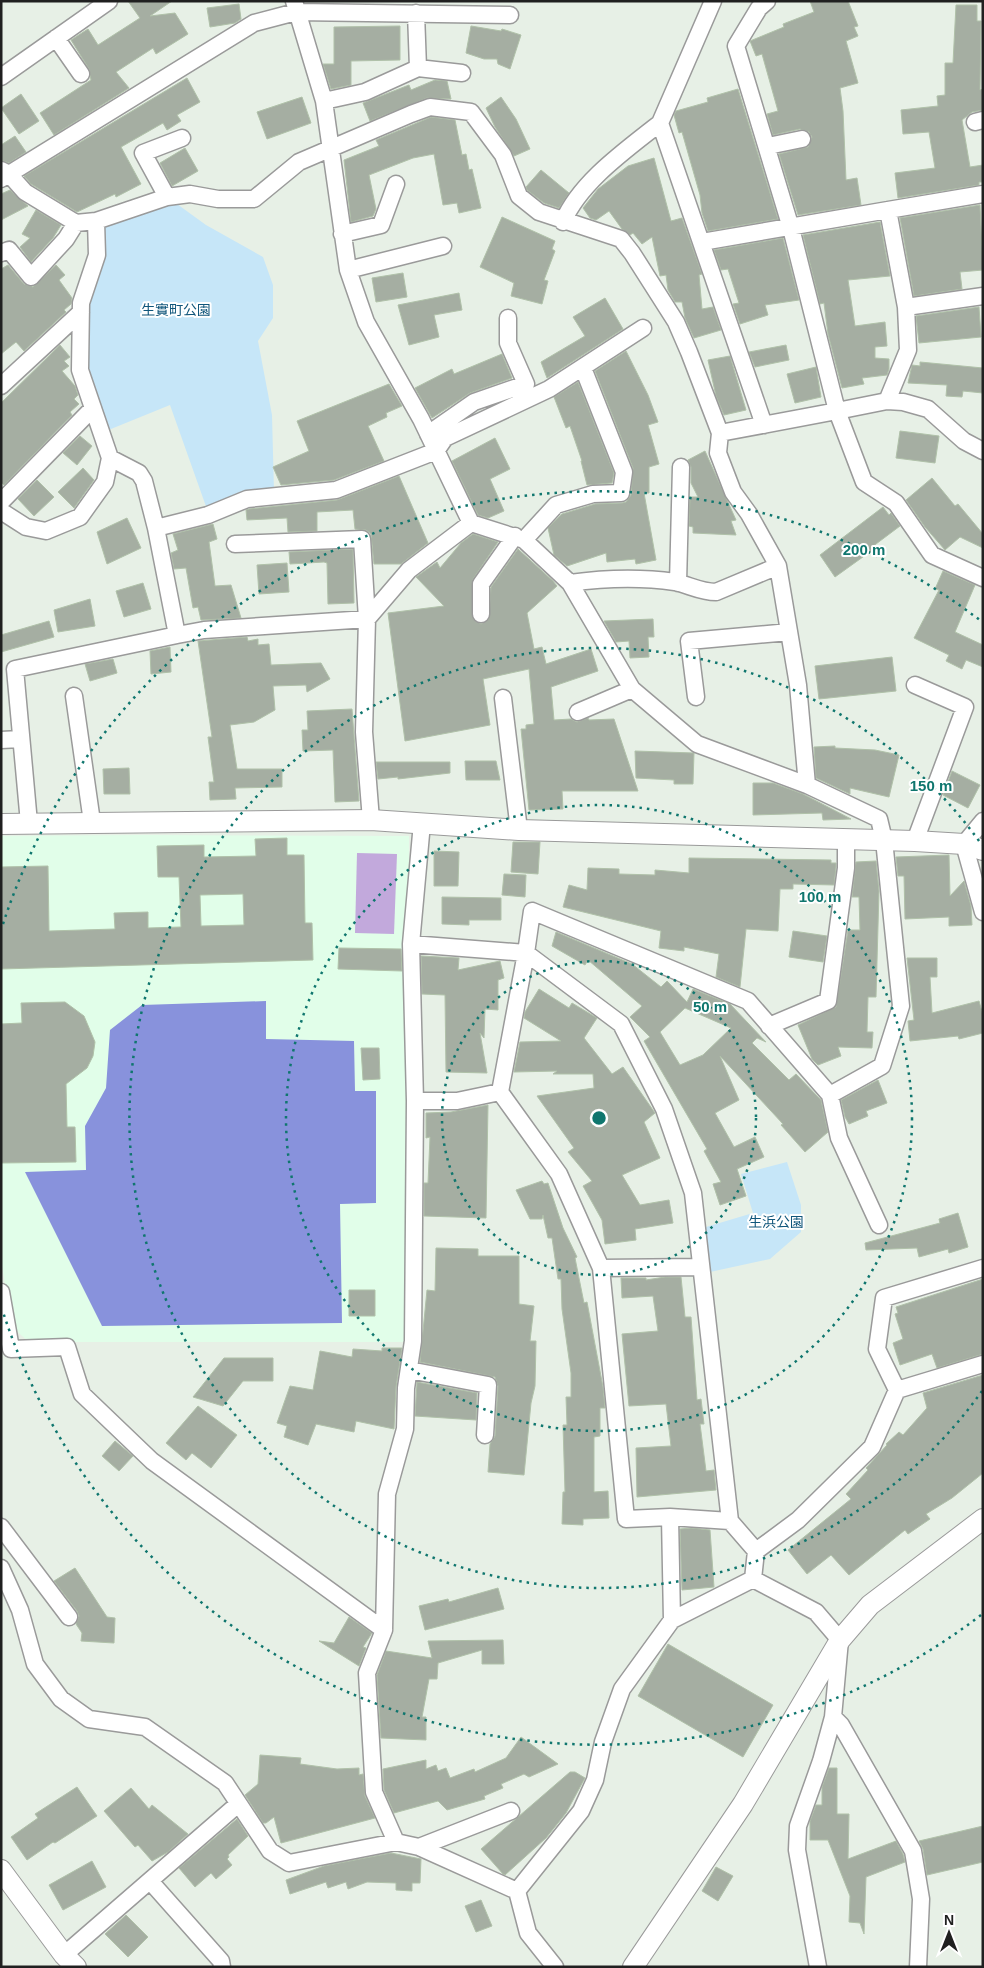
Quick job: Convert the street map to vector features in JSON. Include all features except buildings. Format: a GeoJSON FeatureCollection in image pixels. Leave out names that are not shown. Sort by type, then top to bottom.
{"type":"FeatureCollection","features":[{"type":"Feature","properties":{"kind":"street"},"geometry":{"type":"LineString","coordinates":[[1,77],[109,1]]}},
{"type":"Feature","properties":{"kind":"street"},"geometry":{"type":"LineString","coordinates":[[563,222],[571,204],[615,160],[660,123],[713,1]]}},
{"type":"Feature","properties":{"kind":"street"},"geometry":{"type":"LineString","coordinates":[[767,1],[759,8],[736,46],[768,146],[791,228],[838,411],[864,482],[896,502],[932,555],[983,578]]}},
{"type":"Feature","properties":{"kind":"street"},"geometry":{"type":"LineString","coordinates":[[295,6],[324,101],[348,270],[366,322],[428,434],[471,523],[520,538],[570,583],[632,689],[697,744],[807,786],[879,819],[884,840],[901,1006],[882,1066],[830,1096]]}},
{"type":"Feature","properties":{"kind":"street"},"geometry":{"type":"LineString","coordinates":[[510,14],[416,14],[295,6],[254,23],[4,174],[25,192],[76,223],[96,221],[167,197],[190,194],[218,199],[254,199],[299,162],[430,107],[471,112],[503,155],[519,196],[539,212],[554,216],[563,222],[621,239],[676,322],[690,352],[720,433],[718,453],[733,492],[749,514],[778,566],[798,685],[807,786]]}},
{"type":"Feature","properties":{"kind":"street"},"geometry":{"type":"LineString","coordinates":[[416,14],[418,68]]}},
{"type":"Feature","properties":{"kind":"street"},"geometry":{"type":"LineString","coordinates":[[56,38],[81,74]]}},
{"type":"Feature","properties":{"kind":"street"},"geometry":{"type":"LineString","coordinates":[[324,101],[365,92],[418,68],[462,73]]}},
{"type":"Feature","properties":{"kind":"street"},"geometry":{"type":"LineString","coordinates":[[660,123],[764,425]]}},
{"type":"Feature","properties":{"kind":"street"},"geometry":{"type":"LineString","coordinates":[[167,197],[143,152],[182,138]]}},
{"type":"Feature","properties":{"kind":"street"},"geometry":{"type":"LineString","coordinates":[[768,146],[802,139]]}},
{"type":"Feature","properties":{"kind":"street"},"geometry":{"type":"LineString","coordinates":[[342,234],[381,225],[396,184]]}},
{"type":"Feature","properties":{"kind":"street"},"geometry":{"type":"LineString","coordinates":[[702,242],[983,194]]}},
{"type":"Feature","properties":{"kind":"street"},"geometry":{"type":"LineString","coordinates":[[888,210],[906,307],[908,350],[888,401]]}},
{"type":"Feature","properties":{"kind":"street"},"geometry":{"type":"LineString","coordinates":[[1,511],[26,527],[46,531],[80,518],[105,482],[110,458],[80,370],[80,312],[81,303],[97,255],[96,221]]}},
{"type":"Feature","properties":{"kind":"street"},"geometry":{"type":"LineString","coordinates":[[1,253],[9,250],[31,277],[66,239],[76,223]]}},
{"type":"Feature","properties":{"kind":"street"},"geometry":{"type":"LineString","coordinates":[[348,270],[443,246]]}},
{"type":"Feature","properties":{"kind":"street"},"geometry":{"type":"LineString","coordinates":[[906,307],[983,296]]}},
{"type":"Feature","properties":{"kind":"street"},"geometry":{"type":"LineString","coordinates":[[1,386],[80,312]]}},
{"type":"Feature","properties":{"kind":"street"},"geometry":{"type":"LineString","coordinates":[[428,434],[474,402],[526,384],[508,343],[508,318]]}},
{"type":"Feature","properties":{"kind":"street"},"geometry":{"type":"LineString","coordinates":[[156,528],[208,515],[247,499],[336,490],[436,451],[445,438],[549,389],[643,328]]}},
{"type":"Feature","properties":{"kind":"street"},"geometry":{"type":"LineString","coordinates":[[481,614],[481,584],[520,538],[556,505],[593,494],[621,493],[624,472],[583,368]]}},
{"type":"Feature","properties":{"kind":"street"},"geometry":{"type":"LineString","coordinates":[[720,433],[888,401],[903,402],[928,409],[964,441],[983,451]]}},
{"type":"Feature","properties":{"kind":"street"},"geometry":{"type":"LineString","coordinates":[[1,502],[93,408]]}},
{"type":"Feature","properties":{"kind":"street"},"geometry":{"type":"LineString","coordinates":[[110,458],[139,473],[144,481],[156,528],[177,635]]}},
{"type":"Feature","properties":{"kind":"street"},"geometry":{"type":"LineString","coordinates":[[678,583],[681,467]]}},
{"type":"Feature","properties":{"kind":"street"},"geometry":{"type":"LineString","coordinates":[[29,823],[15,669],[204,630],[367,619],[409,570],[471,523]]}},
{"type":"Feature","properties":{"kind":"street"},"geometry":{"type":"LineString","coordinates":[[235,544],[362,539],[367,619],[364,732],[371,820]]}},
{"type":"Feature","properties":{"kind":"street"},"geometry":{"type":"LineString","coordinates":[[570,583],[607,578],[646,578],[678,583],[706,592],[716,592],[778,566]]}},
{"type":"Feature","properties":{"kind":"street"},"geometry":{"type":"LineString","coordinates":[[696,697],[689,641],[789,632]]}},
{"type":"Feature","properties":{"kind":"street"},"geometry":{"type":"LineString","coordinates":[[915,685],[965,706],[915,841]]}},
{"type":"Feature","properties":{"kind":"street"},"geometry":{"type":"LineString","coordinates":[[578,712],[632,689]]}},
{"type":"Feature","properties":{"kind":"street"},"geometry":{"type":"LineString","coordinates":[[74,696],[92,822]]}},
{"type":"Feature","properties":{"kind":"street"},"geometry":{"type":"LineString","coordinates":[[503,698],[519,830]]}},
{"type":"Feature","properties":{"kind":"street"},"geometry":{"type":"LineString","coordinates":[[1,740],[21,739]]}},
{"type":"Feature","properties":{"kind":"street"},"geometry":{"type":"LineString","coordinates":[[1,824],[371,820],[519,830],[915,841],[964,844],[983,850]]}},
{"type":"Feature","properties":{"kind":"street"},"geometry":{"type":"LineString","coordinates":[[964,844],[983,820]]}},
{"type":"Feature","properties":{"kind":"street"},"geometry":{"type":"LineString","coordinates":[[396,1842],[374,1792],[367,1673],[384,1630],[387,1494],[405,1429],[413,1341],[415,1101],[411,944],[422,823]]}},
{"type":"Feature","properties":{"kind":"street"},"geometry":{"type":"LineString","coordinates":[[769,1026],[828,1001],[846,868],[846,839]]}},
{"type":"Feature","properties":{"kind":"street"},"geometry":{"type":"LineString","coordinates":[[964,844],[983,912]]}},
{"type":"Feature","properties":{"kind":"street"},"geometry":{"type":"LineString","coordinates":[[730,1521],[670,1518],[626,1519],[601,1268],[559,1174],[500,1092],[532,911],[748,1001],[830,1096],[839,1138],[879,1225]]}},
{"type":"Feature","properties":{"kind":"street"},"geometry":{"type":"LineString","coordinates":[[411,944],[526,953],[621,1024],[664,1109],[693,1193],[730,1521],[756,1551]]}},
{"type":"Feature","properties":{"kind":"street"},"geometry":{"type":"LineString","coordinates":[[415,1101],[458,1101],[500,1092]]}},
{"type":"Feature","properties":{"kind":"street"},"geometry":{"type":"LineString","coordinates":[[601,1268],[700,1267]]}},
{"type":"Feature","properties":{"kind":"street"},"geometry":{"type":"LineString","coordinates":[[752,1579],[756,1551],[798,1520],[872,1447],[896,1390],[877,1348],[884,1298],[983,1268]]}},
{"type":"Feature","properties":{"kind":"street"},"geometry":{"type":"LineString","coordinates":[[1,1292],[11,1349],[68,1347],[82,1394],[152,1461],[384,1630]]}},
{"type":"Feature","properties":{"kind":"street"},"geometry":{"type":"LineString","coordinates":[[896,1390],[983,1364]]}},
{"type":"Feature","properties":{"kind":"street"},"geometry":{"type":"LineString","coordinates":[[409,1370],[488,1385],[485,1435]]}},
{"type":"Feature","properties":{"kind":"street"},"geometry":{"type":"LineString","coordinates":[[670,1518],[672,1620]]}},
{"type":"Feature","properties":{"kind":"street"},"geometry":{"type":"LineString","coordinates":[[633,1967],[743,1804],[840,1640],[870,1605],[983,1519]]}},
{"type":"Feature","properties":{"kind":"street"},"geometry":{"type":"LineString","coordinates":[[1,1527],[69,1617]]}},
{"type":"Feature","properties":{"kind":"street"},"geometry":{"type":"LineString","coordinates":[[1,1568],[20,1610],[35,1664],[61,1698],[89,1719],[145,1727],[224,1783],[270,1851],[289,1863],[396,1842],[419,1847],[517,1892]]}},
{"type":"Feature","properties":{"kind":"street"},"geometry":{"type":"LineString","coordinates":[[517,1892],[581,1811],[596,1780],[603,1742],[622,1689],[672,1620],[752,1579]]}},
{"type":"Feature","properties":{"kind":"street"},"geometry":{"type":"LineString","coordinates":[[752,1579],[816,1612],[840,1640],[833,1717],[821,1761],[798,1826],[797,1850],[818,1967]]}},
{"type":"Feature","properties":{"kind":"street"},"geometry":{"type":"LineString","coordinates":[[1,1591],[20,1610]]}},
{"type":"Feature","properties":{"kind":"street"},"geometry":{"type":"LineString","coordinates":[[833,1717],[841,1725],[913,1852],[921,1899],[918,1967]]}},
{"type":"Feature","properties":{"kind":"street"},"geometry":{"type":"LineString","coordinates":[[1,1870],[70,1961],[150,1881],[237,1804]]}},
{"type":"Feature","properties":{"kind":"street"},"geometry":{"type":"LineString","coordinates":[[419,1847],[511,1811]]}},
{"type":"Feature","properties":{"kind":"street"},"geometry":{"type":"LineString","coordinates":[[150,1881],[221,1961],[222,1967]]}},
{"type":"Feature","properties":{"kind":"street"},"geometry":{"type":"LineString","coordinates":[[517,1892],[528,1934],[555,1967]]}},
{"type":"Feature","properties":{"kind":"shaded area"},"geometry":{"type":"Polygon","coordinates":[[[1,836],[409,836],[407,1342],[29,1342],[12,1327],[1,1260],[1,836]]]}},
{"type":"Feature","properties":{"kind":"shaded area"},"geometry":{"type":"Polygon","coordinates":[[[357,853],[397,854],[394,934],[355,933],[357,853]]]}},
{"type":"Feature","properties":{"kind":"shaded area"},"geometry":{"type":"Polygon","coordinates":[[[266,1001],[266,1039],[354,1041],[355,1091],[376,1091],[376,1203],[340,1204],[342,1323],[102,1326],[25,1172],[86,1170],[85,1126],[106,1088],[110,1030],[142,1005],[266,1001]]]}},
{"type":"Feature","properties":{"kind":"green space","name":"生實町公園"},"geometry":{"type":"Polygon","coordinates":[[[159,203],[177,204],[206,225],[263,257],[273,285],[273,318],[258,341],[272,415],[274,492],[208,512],[170,405],[106,431],[87,370],[83,332],[102,223],[159,203]]]}},
{"type":"Feature","properties":{"kind":"green space","name":"生浜公園"},"geometry":{"type":"Polygon","coordinates":[[[787,1162],[801,1205],[801,1232],[770,1259],[710,1272],[706,1227],[753,1213],[741,1174],[787,1162]]]}}]}
